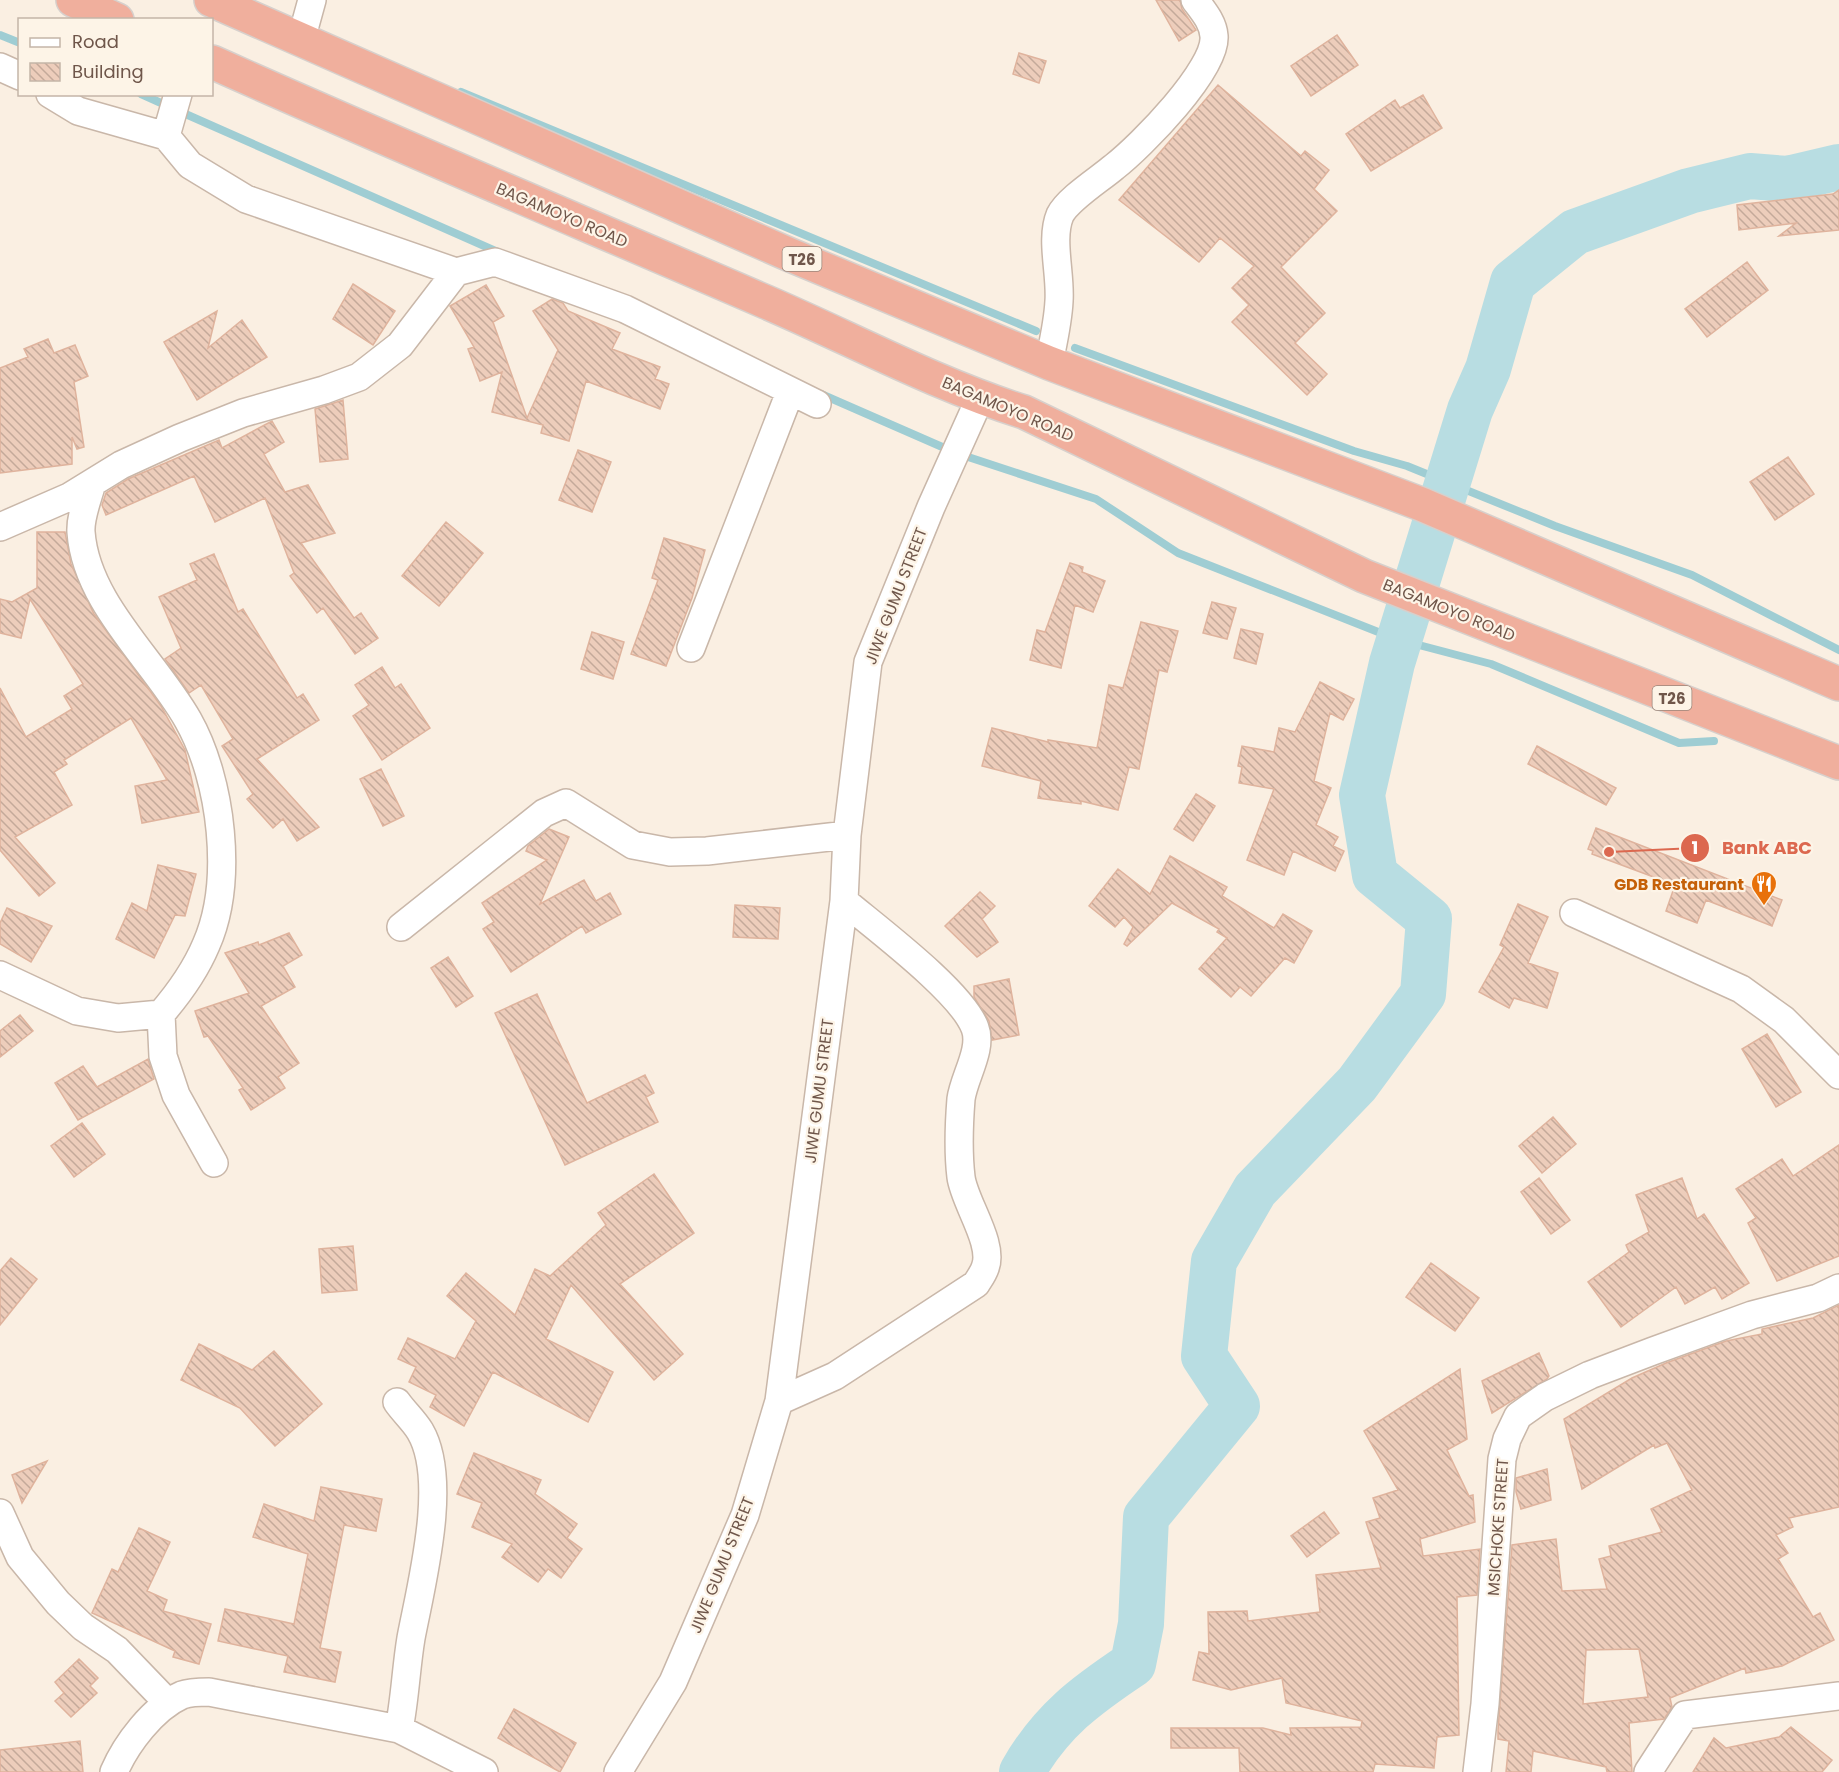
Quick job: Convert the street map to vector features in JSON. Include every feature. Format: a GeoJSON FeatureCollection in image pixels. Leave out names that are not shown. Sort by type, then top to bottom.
{"type":"FeatureCollection","features":[{"type":"Feature","properties":{"kind":"highway"},"geometry":{"type":"LineString","coordinates":[[73,0],[113,18]]}},
{"type":"Feature","properties":{"kind":"highway","name":"T26"},"geometry":{"type":"LineString","coordinates":[[211,0],[778,249],[1048,363],[1401,496],[1839,684]]}},
{"type":"Feature","properties":{"kind":"highway","name":"BAGAMOYO ROAD"},"geometry":{"type":"LineString","coordinates":[[213,62],[416,153],[768,303],[980,398],[1024,412],[1364,576],[1839,763]]}},
{"type":"Feature","properties":{"kind":"street"},"geometry":{"type":"LineString","coordinates":[[301,40],[312,0]]}},
{"type":"Feature","properties":{"kind":"street"},"geometry":{"type":"LineString","coordinates":[[1048,363],[1059,301],[1059,266],[1055,235],[1061,213],[1159,127],[1209,61],[1214,48],[1214,34],[1210,21],[1196,0]]}},
{"type":"Feature","properties":{"kind":"street"},"geometry":{"type":"LineString","coordinates":[[0,67],[18,75]]}},
{"type":"Feature","properties":{"kind":"street"},"geometry":{"type":"LineString","coordinates":[[53,96],[78,111],[166,136],[190,165],[246,199],[456,272],[495,262],[625,309],[817,404]]}},
{"type":"Feature","properties":{"kind":"street"},"geometry":{"type":"LineString","coordinates":[[166,136],[177,96]]}},
{"type":"Feature","properties":{"kind":"street"},"geometry":{"type":"LineString","coordinates":[[0,526],[69,497],[121,465],[243,412],[324,390],[359,377],[400,345],[456,272]]}},
{"type":"Feature","properties":{"kind":"street"},"geometry":{"type":"LineString","coordinates":[[691,648],[790,392]]}},
{"type":"Feature","properties":{"kind":"street","name":"JIWE GUMU STREET"},"geometry":{"type":"LineString","coordinates":[[618,1772],[673,1682],[745,1515],[779,1401],[844,901],[847,835],[868,662],[931,507],[980,398]]}},
{"type":"Feature","properties":{"kind":"street"},"geometry":{"type":"LineString","coordinates":[[92,483],[81,530],[89,571],[105,603],[153,666],[189,721],[208,766],[217,815],[223,880],[207,944],[186,984],[161,1014],[163,1056],[176,1095],[214,1163]]}},
{"type":"Feature","properties":{"kind":"street"},"geometry":{"type":"LineString","coordinates":[[401,927],[544,813],[566,803],[633,845],[670,852],[707,851],[847,835]]}},
{"type":"Feature","properties":{"kind":"street"},"geometry":{"type":"LineString","coordinates":[[779,1401],[835,1376],[976,1284],[986,1267],[985,1246],[961,1179],[960,1158],[962,1096],[975,1050],[976,1029],[964,1008],[928,972],[844,901]]}},
{"type":"Feature","properties":{"kind":"street"},"geometry":{"type":"LineString","coordinates":[[1574,914],[1741,989],[1784,1020],[1839,1075]]}},
{"type":"Feature","properties":{"kind":"street"},"geometry":{"type":"LineString","coordinates":[[0,975],[77,1011],[118,1018],[161,1014]]}},
{"type":"Feature","properties":{"kind":"street","name":"MSICHOKE STREET"},"geometry":{"type":"LineString","coordinates":[[1477,1772],[1485,1704],[1502,1459],[1507,1439],[1518,1416],[1545,1397],[1590,1375],[1752,1315],[1818,1298],[1839,1288]]}},
{"type":"Feature","properties":{"kind":"street"},"geometry":{"type":"LineString","coordinates":[[397,1402],[421,1432],[430,1467],[431,1530],[408,1656],[406,1697],[399,1729]]}},
{"type":"Feature","properties":{"kind":"street"},"geometry":{"type":"LineString","coordinates":[[0,1513],[20,1557],[58,1603],[83,1627],[117,1650],[168,1703]]}},
{"type":"Feature","properties":{"kind":"street"},"geometry":{"type":"LineString","coordinates":[[114,1772],[138,1734],[168,1703],[184,1694],[209,1692],[399,1729],[483,1772]]}},
{"type":"Feature","properties":{"kind":"street"},"geometry":{"type":"LineString","coordinates":[[1648,1772],[1685,1715],[1839,1696]]}},
{"type":"Feature","properties":{"kind":"building"},"geometry":{"type":"Polygon","coordinates":[[[1156,0],[1180,0],[1182,9],[1196,30],[1179,41],[1156,0]]]}},
{"type":"Feature","properties":{"kind":"building"},"geometry":{"type":"Polygon","coordinates":[[[1337,35],[1358,65],[1311,96],[1291,66],[1337,35]]]}},
{"type":"Feature","properties":{"kind":"building"},"geometry":{"type":"Polygon","coordinates":[[[1019,53],[1046,61],[1039,83],[1013,74],[1019,53]]]}},
{"type":"Feature","properties":{"kind":"building"},"geometry":{"type":"Polygon","coordinates":[[[1218,85],[1301,156],[1305,151],[1329,170],[1314,189],[1337,211],[1281,267],[1325,313],[1295,343],[1327,374],[1307,395],[1232,322],[1249,305],[1232,288],[1254,266],[1220,238],[1199,262],[1119,200],[1218,85]]]}},
{"type":"Feature","properties":{"kind":"building"},"geometry":{"type":"Polygon","coordinates":[[[1423,95],[1442,128],[1371,171],[1346,134],[1395,100],[1400,108],[1423,95]]]}},
{"type":"Feature","properties":{"kind":"building"},"geometry":{"type":"Polygon","coordinates":[[[1839,190],[1839,230],[1779,236],[1796,223],[1739,230],[1737,205],[1833,194],[1839,190]]]}},
{"type":"Feature","properties":{"kind":"building"},"geometry":{"type":"Polygon","coordinates":[[[1747,262],[1768,290],[1707,337],[1685,309],[1747,262]]]}},
{"type":"Feature","properties":{"kind":"building"},"geometry":{"type":"Polygon","coordinates":[[[353,284],[395,311],[373,345],[333,319],[353,284]]]}},
{"type":"Feature","properties":{"kind":"building"},"geometry":{"type":"Polygon","coordinates":[[[486,285],[504,316],[493,322],[527,418],[558,350],[533,311],[552,299],[563,303],[568,311],[620,333],[612,349],[660,367],[655,379],[669,384],[660,409],[586,381],[569,441],[541,433],[543,425],[492,412],[502,372],[480,381],[468,349],[474,347],[450,306],[486,285]]]}},
{"type":"Feature","properties":{"kind":"building"},"geometry":{"type":"Polygon","coordinates":[[[217,311],[208,348],[242,320],[267,357],[197,400],[164,342],[217,311]]]}},
{"type":"Feature","properties":{"kind":"building"},"geometry":{"type":"Polygon","coordinates":[[[48,339],[54,353],[75,345],[88,376],[74,382],[84,447],[77,449],[72,437],[72,464],[0,473],[0,368],[28,357],[24,349],[48,339]]]}},
{"type":"Feature","properties":{"kind":"building"},"geometry":{"type":"Polygon","coordinates":[[[343,400],[348,459],[320,462],[315,409],[343,400]]]}},
{"type":"Feature","properties":{"kind":"building"},"geometry":{"type":"Polygon","coordinates":[[[272,421],[284,442],[264,454],[285,492],[308,485],[335,533],[301,543],[354,618],[361,613],[378,638],[355,654],[323,608],[317,613],[290,576],[294,573],[265,498],[215,522],[194,476],[106,515],[102,505],[106,493],[128,479],[219,440],[222,448],[272,421]]]}},
{"type":"Feature","properties":{"kind":"building"},"geometry":{"type":"Polygon","coordinates":[[[578,450],[611,462],[592,512],[559,500],[578,450]]]}},
{"type":"Feature","properties":{"kind":"building"},"geometry":{"type":"Polygon","coordinates":[[[1788,457],[1814,494],[1775,520],[1750,482],[1788,457]]]}},
{"type":"Feature","properties":{"kind":"building"},"geometry":{"type":"Polygon","coordinates":[[[446,522],[483,553],[439,606],[402,576],[446,522]]]}},
{"type":"Feature","properties":{"kind":"building"},"geometry":{"type":"Polygon","coordinates":[[[37,532],[65,532],[71,564],[94,614],[161,706],[185,750],[199,812],[142,823],[135,786],[167,780],[131,718],[64,760],[67,764],[54,772],[72,805],[15,837],[55,883],[39,896],[0,850],[0,688],[26,737],[72,709],[64,696],[83,684],[30,599],[21,638],[0,633],[0,599],[12,602],[37,588],[37,532]]]}},
{"type":"Feature","properties":{"kind":"building"},"geometry":{"type":"Polygon","coordinates":[[[664,538],[705,550],[692,598],[666,666],[631,654],[658,580],[652,578],[664,538]]]}},
{"type":"Feature","properties":{"kind":"building"},"geometry":{"type":"Polygon","coordinates":[[[214,554],[238,612],[243,609],[297,698],[303,694],[319,720],[257,759],[319,827],[297,841],[283,819],[273,828],[247,799],[253,794],[222,746],[233,739],[201,685],[189,693],[165,659],[181,648],[159,597],[197,580],[190,564],[214,554]]]}},
{"type":"Feature","properties":{"kind":"building"},"geometry":{"type":"Polygon","coordinates":[[[1070,563],[1083,567],[1082,572],[1105,581],[1093,612],[1075,605],[1061,668],[1030,660],[1037,630],[1045,632],[1070,563]]]}},
{"type":"Feature","properties":{"kind":"building"},"geometry":{"type":"Polygon","coordinates":[[[1212,602],[1236,608],[1227,639],[1203,633],[1212,602]]]}},
{"type":"Feature","properties":{"kind":"building"},"geometry":{"type":"Polygon","coordinates":[[[1141,622],[1178,631],[1167,672],[1159,670],[1139,769],[1129,767],[1118,810],[1081,801],[1081,804],[1038,798],[1041,781],[982,766],[992,728],[1048,742],[1048,740],[1097,748],[1109,685],[1123,688],[1141,622]]]}},
{"type":"Feature","properties":{"kind":"building"},"geometry":{"type":"Polygon","coordinates":[[[1241,629],[1263,634],[1256,664],[1234,658],[1241,629]]]}},
{"type":"Feature","properties":{"kind":"building"},"geometry":{"type":"Polygon","coordinates":[[[592,632],[624,642],[613,679],[581,669],[592,632]]]}},
{"type":"Feature","properties":{"kind":"building"},"geometry":{"type":"Polygon","coordinates":[[[382,667],[395,688],[401,684],[430,728],[382,760],[353,716],[369,705],[355,685],[382,667]]]}},
{"type":"Feature","properties":{"kind":"building"},"geometry":{"type":"Polygon","coordinates":[[[1320,682],[1354,699],[1343,720],[1330,713],[1314,781],[1331,788],[1316,825],[1338,837],[1333,846],[1344,851],[1335,871],[1293,851],[1284,875],[1247,860],[1274,789],[1239,783],[1242,767],[1238,766],[1242,746],[1274,752],[1279,728],[1295,732],[1320,682]]]}},
{"type":"Feature","properties":{"kind":"building"},"geometry":{"type":"Polygon","coordinates":[[[1537,746],[1616,788],[1606,805],[1528,764],[1537,746]]]}},
{"type":"Feature","properties":{"kind":"building"},"geometry":{"type":"Polygon","coordinates":[[[381,769],[404,816],[383,826],[360,779],[381,769]]]}},
{"type":"Feature","properties":{"kind":"building"},"geometry":{"type":"Polygon","coordinates":[[[1196,794],[1215,806],[1193,841],[1174,829],[1196,794]]]}},
{"type":"Feature","properties":{"kind":"building"},"geometry":{"type":"Polygon","coordinates":[[[1596,828],[1782,900],[1772,926],[1706,900],[1697,923],[1666,911],[1675,885],[1592,854],[1593,851],[1588,849],[1596,828]]]}},
{"type":"Feature","properties":{"kind":"building"},"geometry":{"type":"Polygon","coordinates":[[[549,829],[569,837],[540,904],[584,880],[596,901],[610,893],[621,914],[586,933],[582,926],[511,972],[483,929],[494,922],[482,903],[547,860],[526,851],[528,846],[549,829]]]}},
{"type":"Feature","properties":{"kind":"building"},"geometry":{"type":"Polygon","coordinates":[[[1170,856],[1227,887],[1222,896],[1274,928],[1283,914],[1312,931],[1294,963],[1285,958],[1251,996],[1240,987],[1231,997],[1199,969],[1227,938],[1217,932],[1219,929],[1172,903],[1127,946],[1124,944],[1133,927],[1124,917],[1115,927],[1089,906],[1118,869],[1150,894],[1170,856]]]}},
{"type":"Feature","properties":{"kind":"building"},"geometry":{"type":"Polygon","coordinates":[[[158,865],[196,874],[185,916],[175,915],[154,958],[116,939],[132,903],[147,911],[158,865]]]}},
{"type":"Feature","properties":{"kind":"building"},"geometry":{"type":"Polygon","coordinates":[[[980,892],[995,906],[982,919],[998,942],[977,957],[945,926],[980,892]]]}},
{"type":"Feature","properties":{"kind":"building"},"geometry":{"type":"Polygon","coordinates":[[[1518,904],[1548,917],[1528,963],[1558,973],[1547,1008],[1514,998],[1509,1008],[1479,992],[1504,947],[1500,945],[1518,904]]]}},
{"type":"Feature","properties":{"kind":"building"},"geometry":{"type":"Polygon","coordinates":[[[735,905],[780,908],[778,939],[733,937],[735,905]]]}},
{"type":"Feature","properties":{"kind":"building"},"geometry":{"type":"Polygon","coordinates":[[[7,908],[52,926],[31,962],[0,944],[0,923],[7,908]]]}},
{"type":"Feature","properties":{"kind":"building"},"geometry":{"type":"Polygon","coordinates":[[[289,933],[302,955],[283,966],[295,987],[261,1006],[299,1063],[278,1077],[285,1088],[251,1110],[239,1090],[243,1088],[208,1036],[204,1037],[195,1011],[249,993],[225,953],[258,942],[259,945],[289,933]]]}},
{"type":"Feature","properties":{"kind":"building"},"geometry":{"type":"Polygon","coordinates":[[[448,957],[473,996],[456,1007],[431,968],[448,957]]]}},
{"type":"Feature","properties":{"kind":"building"},"geometry":{"type":"Polygon","coordinates":[[[1009,979],[1019,1035],[992,1040],[989,1021],[974,997],[974,986],[1009,979]]]}},
{"type":"Feature","properties":{"kind":"building"},"geometry":{"type":"Polygon","coordinates":[[[537,994],[587,1103],[645,1075],[654,1093],[646,1097],[658,1122],[565,1165],[495,1013],[537,994]]]}},
{"type":"Feature","properties":{"kind":"building"},"geometry":{"type":"Polygon","coordinates":[[[20,1015],[33,1031],[0,1057],[0,1031],[20,1015]]]}},
{"type":"Feature","properties":{"kind":"building"},"geometry":{"type":"Polygon","coordinates":[[[1767,1034],[1801,1092],[1776,1107],[1742,1049],[1767,1034]]]}},
{"type":"Feature","properties":{"kind":"building"},"geometry":{"type":"Polygon","coordinates":[[[148,1059],[154,1079],[78,1120],[55,1083],[83,1066],[97,1087],[148,1059]]]}},
{"type":"Feature","properties":{"kind":"building"},"geometry":{"type":"Polygon","coordinates":[[[1553,1117],[1576,1144],[1542,1173],[1519,1146],[1553,1117]]]}},
{"type":"Feature","properties":{"kind":"building"},"geometry":{"type":"Polygon","coordinates":[[[82,1123],[105,1154],[74,1177],[51,1146],[82,1123]]]}},
{"type":"Feature","properties":{"kind":"building"},"geometry":{"type":"Polygon","coordinates":[[[1839,1145],[1839,1256],[1777,1281],[1748,1223],[1756,1218],[1736,1189],[1782,1159],[1793,1176],[1839,1145]]]}},
{"type":"Feature","properties":{"kind":"building"},"geometry":{"type":"Polygon","coordinates":[[[654,1174],[694,1233],[620,1284],[683,1354],[654,1380],[571,1285],[546,1339],[613,1372],[588,1422],[493,1372],[464,1426],[430,1407],[436,1395],[409,1382],[416,1367],[398,1359],[408,1338],[455,1359],[476,1321],[447,1296],[466,1273],[515,1315],[535,1269],[550,1276],[606,1225],[598,1213],[654,1174]]]}},
{"type":"Feature","properties":{"kind":"building"},"geometry":{"type":"Polygon","coordinates":[[[1539,1178],[1570,1220],[1551,1234],[1521,1192],[1539,1178]]]}},
{"type":"Feature","properties":{"kind":"building"},"geometry":{"type":"Polygon","coordinates":[[[1682,1178],[1697,1219],[1704,1214],[1749,1283],[1722,1299],[1715,1287],[1685,1304],[1676,1287],[1621,1327],[1588,1282],[1629,1252],[1626,1245],[1649,1232],[1636,1195],[1682,1178]]]}},
{"type":"Feature","properties":{"kind":"building"},"geometry":{"type":"Polygon","coordinates":[[[353,1246],[357,1290],[322,1293],[319,1249],[353,1246]]]}},
{"type":"Feature","properties":{"kind":"building"},"geometry":{"type":"Polygon","coordinates":[[[11,1258],[37,1279],[0,1325],[0,1271],[11,1258]]]}},
{"type":"Feature","properties":{"kind":"building"},"geometry":{"type":"Polygon","coordinates":[[[1431,1263],[1479,1298],[1455,1331],[1406,1297],[1431,1263]]]}},
{"type":"Feature","properties":{"kind":"building"},"geometry":{"type":"Polygon","coordinates":[[[1839,1305],[1839,1507],[1789,1518],[1793,1527],[1776,1535],[1788,1553],[1778,1559],[1813,1617],[1820,1613],[1834,1640],[1782,1666],[1746,1673],[1745,1668],[1670,1698],[1672,1707],[1664,1719],[1629,1723],[1632,1772],[1607,1772],[1606,1767],[1533,1751],[1531,1772],[1506,1772],[1509,1741],[1498,1739],[1498,1730],[1512,1545],[1556,1539],[1562,1591],[1607,1589],[1599,1559],[1611,1556],[1609,1546],[1662,1532],[1651,1509],[1692,1490],[1667,1443],[1655,1448],[1654,1445],[1582,1489],[1564,1419],[1632,1378],[1666,1363],[1726,1341],[1762,1334],[1762,1329],[1813,1318],[1839,1305]],[[1639,1649],[1586,1650],[1583,1704],[1648,1697],[1639,1649]]]}},
{"type":"Feature","properties":{"kind":"building"},"geometry":{"type":"Polygon","coordinates":[[[199,1344],[252,1370],[274,1351],[322,1404],[275,1446],[240,1408],[181,1380],[199,1344]]]}},
{"type":"Feature","properties":{"kind":"building"},"geometry":{"type":"Polygon","coordinates":[[[1539,1353],[1549,1376],[1547,1379],[1492,1413],[1482,1381],[1539,1353]]]}},
{"type":"Feature","properties":{"kind":"building"},"geometry":{"type":"Polygon","coordinates":[[[1460,1369],[1467,1439],[1447,1450],[1469,1496],[1473,1495],[1475,1522],[1420,1539],[1423,1556],[1480,1549],[1477,1595],[1457,1597],[1459,1735],[1437,1737],[1434,1768],[1375,1764],[1373,1772],[1240,1772],[1239,1748],[1171,1748],[1171,1728],[1263,1728],[1291,1735],[1290,1728],[1361,1727],[1362,1721],[1286,1703],[1282,1678],[1231,1690],[1193,1680],[1199,1652],[1209,1654],[1208,1612],[1247,1611],[1248,1621],[1320,1612],[1316,1575],[1381,1568],[1366,1522],[1380,1518],[1373,1498],[1398,1490],[1364,1431],[1460,1369]]]}},
{"type":"Feature","properties":{"kind":"building"},"geometry":{"type":"Polygon","coordinates":[[[474,1453],[541,1480],[535,1494],[577,1524],[567,1538],[582,1549],[561,1578],[548,1569],[538,1582],[502,1557],[512,1544],[472,1527],[482,1503],[457,1494],[474,1453]]]}},
{"type":"Feature","properties":{"kind":"building"},"geometry":{"type":"Polygon","coordinates":[[[47,1461],[22,1503],[12,1475],[47,1461]]]}},
{"type":"Feature","properties":{"kind":"building"},"geometry":{"type":"Polygon","coordinates":[[[1547,1469],[1551,1500],[1521,1509],[1516,1492],[1516,1478],[1547,1469]]]}},
{"type":"Feature","properties":{"kind":"building"},"geometry":{"type":"Polygon","coordinates":[[[321,1487],[382,1499],[376,1531],[344,1525],[320,1648],[341,1652],[335,1682],[284,1672],[288,1656],[218,1641],[225,1609],[294,1624],[308,1554],[253,1537],[264,1504],[314,1521],[321,1487]]]}},
{"type":"Feature","properties":{"kind":"building"},"geometry":{"type":"Polygon","coordinates":[[[1324,1512],[1339,1533],[1307,1557],[1291,1536],[1324,1512]]]}},
{"type":"Feature","properties":{"kind":"building"},"geometry":{"type":"Polygon","coordinates":[[[139,1528],[170,1542],[147,1591],[167,1600],[163,1611],[211,1624],[199,1664],[173,1657],[175,1651],[92,1613],[112,1569],[118,1572],[139,1528]]]}},
{"type":"Feature","properties":{"kind":"building"},"geometry":{"type":"Polygon","coordinates":[[[79,1659],[98,1678],[90,1686],[97,1693],[71,1717],[55,1701],[64,1693],[55,1682],[79,1659]]]}},
{"type":"Feature","properties":{"kind":"building"},"geometry":{"type":"Polygon","coordinates":[[[514,1709],[576,1743],[560,1772],[498,1738],[514,1709]]]}},
{"type":"Feature","properties":{"kind":"building"},"geometry":{"type":"Polygon","coordinates":[[[1791,1727],[1832,1760],[1822,1772],[1693,1772],[1714,1738],[1726,1748],[1779,1737],[1791,1727]]]}},
{"type":"Feature","properties":{"kind":"building"},"geometry":{"type":"Polygon","coordinates":[[[80,1741],[83,1772],[0,1772],[0,1750],[80,1741]]]}},
{"type":"Feature","properties":{"kind":"waterway"},"geometry":{"type":"LineString","coordinates":[[0,35],[18,42]]}},
{"type":"Feature","properties":{"kind":"waterway"},"geometry":{"type":"LineString","coordinates":[[461,92],[1036,331]]}},
{"type":"Feature","properties":{"kind":"waterway"},"geometry":{"type":"LineString","coordinates":[[145,96],[161,103]]}},
{"type":"Feature","properties":{"kind":"waterway"},"geometry":{"type":"LineString","coordinates":[[181,112],[500,253]]}},
{"type":"Feature","properties":{"kind":"waterway"},"geometry":{"type":"LineString","coordinates":[[1022,1772],[1045,1738],[1070,1711],[1099,1687],[1133,1664],[1141,1624],[1146,1517],[1237,1406],[1204,1356],[1214,1261],[1255,1190],[1357,1084],[1423,994],[1429,919],[1375,875],[1362,795],[1392,663],[1470,410],[1488,369],[1513,282],[1575,232],[1689,191],[1750,176],[1788,179],[1839,167]]}},
{"type":"Feature","properties":{"kind":"waterway"},"geometry":{"type":"LineString","coordinates":[[1075,348],[1354,451],[1407,466],[1555,526],[1692,575],[1839,650]]}},
{"type":"Feature","properties":{"kind":"waterway"},"geometry":{"type":"LineString","coordinates":[[821,394],[956,453],[1096,499],[1178,553],[1396,639],[1491,664],[1679,743],[1714,741]]}},
{"type":"Feature","properties":{"kind":"place","name":"Bank ABC"},"geometry":{"type":"Point","coordinates":[1609,852]}},
{"type":"Feature","properties":{"kind":"place","name":"GDB Restaurant"},"geometry":{"type":"Point","coordinates":[1764,907]}}]}
